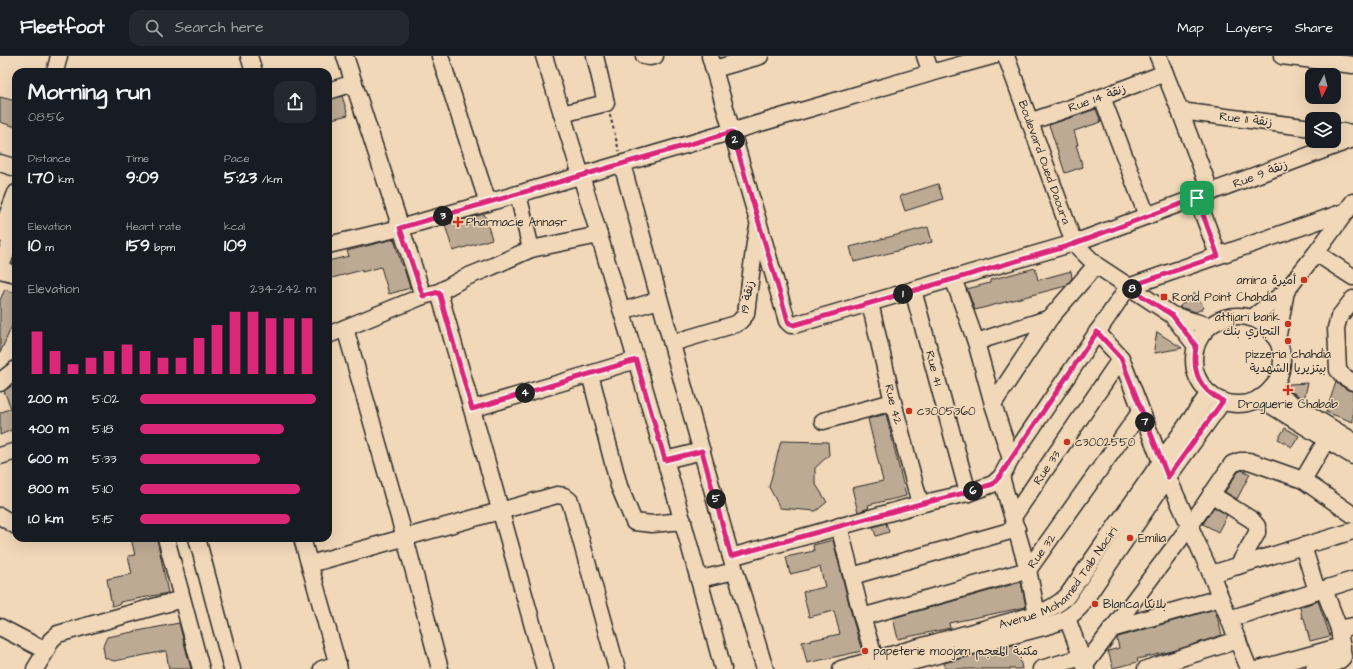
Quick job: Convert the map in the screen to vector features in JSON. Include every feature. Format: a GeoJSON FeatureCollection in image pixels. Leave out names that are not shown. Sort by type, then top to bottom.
{"type":"FeatureCollection","features":[{"type":"Feature","properties":{"kind":"street"},"geometry":{"type":"LineString","coordinates":[[56,68],[59,56]]}},
{"type":"Feature","properties":{"kind":"street"},"geometry":{"type":"LineString","coordinates":[[67,68],[70,56]]}},
{"type":"Feature","properties":{"kind":"street"},"geometry":{"type":"LineString","coordinates":[[249,56],[253,68]]}},
{"type":"Feature","properties":{"kind":"street"},"geometry":{"type":"LineString","coordinates":[[345,56],[423,296]]}},
{"type":"Feature","properties":{"kind":"street"},"geometry":{"type":"LineString","coordinates":[[440,56],[488,203]]}},
{"type":"Feature","properties":{"kind":"street"},"geometry":{"type":"LineString","coordinates":[[544,56],[582,176],[622,311],[700,579],[724,669]]}},
{"type":"Feature","properties":{"kind":"street"},"geometry":{"type":"LineString","coordinates":[[562,114],[606,103],[594,56]]}},
{"type":"Feature","properties":{"kind":"street"},"geometry":{"type":"LineString","coordinates":[[644,56],[655,56]]}},
{"type":"Feature","properties":{"kind":"street"},"geometry":{"type":"LineString","coordinates":[[759,56],[712,62],[759,225]]}},
{"type":"Feature","properties":{"kind":"street"},"geometry":{"type":"LineString","coordinates":[[925,56],[931,73]]}},
{"type":"Feature","properties":{"kind":"street"},"geometry":{"type":"LineString","coordinates":[[332,245],[400,228],[488,203],[992,56]]}},
{"type":"Feature","properties":{"kind":"street","name":"Boulevard Oued Daoura"},"geometry":{"type":"LineString","coordinates":[[1006,56],[1074,244],[1096,265],[1172,315],[1209,326]]}},
{"type":"Feature","properties":{"kind":"street"},"geometry":{"type":"LineString","coordinates":[[1158,56],[1180,111],[1204,196],[1218,256]]}},
{"type":"Feature","properties":{"kind":"street"},"geometry":{"type":"LineString","coordinates":[[1282,56],[1353,64]]}},
{"type":"Feature","properties":{"kind":"street","name":"Rue 14 زنقة"},"geometry":{"type":"LineString","coordinates":[[1029,122],[1102,97],[1165,73]]}},
{"type":"Feature","properties":{"kind":"street"},"geometry":{"type":"LineString","coordinates":[[332,90],[354,83]]}},
{"type":"Feature","properties":{"kind":"street"},"geometry":{"type":"LineString","coordinates":[[1102,97],[1147,216]]}},
{"type":"Feature","properties":{"kind":"street","name":"Rue 11 زنقة"},"geometry":{"type":"LineString","coordinates":[[1180,111],[1305,127]]}},
{"type":"Feature","properties":{"kind":"street"},"geometry":{"type":"LineString","coordinates":[[1341,132],[1353,133]]}},
{"type":"Feature","properties":{"kind":"street","name":"Rue 9 زنقة"},"geometry":{"type":"LineString","coordinates":[[759,225],[789,323],[791,325],[797,325],[953,278],[1074,244],[1353,139]]}},
{"type":"Feature","properties":{"kind":"street"},"geometry":{"type":"LineString","coordinates":[[0,163],[12,167]]}},
{"type":"Feature","properties":{"kind":"street"},"geometry":{"type":"LineString","coordinates":[[622,164],[733,564],[765,669]]}},
{"type":"Feature","properties":{"kind":"street"},"geometry":{"type":"LineString","coordinates":[[518,194],[531,249]]}},
{"type":"Feature","properties":{"kind":"street"},"geometry":{"type":"LineString","coordinates":[[0,234],[12,203]]}},
{"type":"Feature","properties":{"kind":"street"},"geometry":{"type":"LineString","coordinates":[[700,579],[733,564],[840,526],[993,484],[1000,476],[1128,287],[1218,256],[1350,207]]}},
{"type":"Feature","properties":{"kind":"street"},"geometry":{"type":"LineString","coordinates":[[1252,318],[1286,291],[1316,254],[1350,207]]}},
{"type":"Feature","properties":{"kind":"street","name":"19 زنقة"},"geometry":{"type":"LineString","coordinates":[[672,343],[736,324],[744,318],[746,314],[756,236],[759,225]]}},
{"type":"Feature","properties":{"kind":"street"},"geometry":{"type":"LineString","coordinates":[[332,333],[423,296],[439,292],[464,278],[491,268],[531,249],[599,235]]}},
{"type":"Feature","properties":{"kind":"street"},"geometry":{"type":"LineString","coordinates":[[12,237],[0,269],[12,273]]}},
{"type":"Feature","properties":{"kind":"street"},"geometry":{"type":"LineString","coordinates":[[1316,254],[1353,277]]}},
{"type":"Feature","properties":{"kind":"street"},"geometry":{"type":"LineString","coordinates":[[993,404],[1050,318],[1096,265]]}},
{"type":"Feature","properties":{"kind":"street"},"geometry":{"type":"LineString","coordinates":[[953,278],[976,342],[993,404],[1011,459]]}},
{"type":"Feature","properties":{"kind":"street","name":"Rue 41"},"geometry":{"type":"LineString","coordinates":[[913,290],[968,492]]}},
{"type":"Feature","properties":{"kind":"street"},"geometry":{"type":"LineString","coordinates":[[1277,340],[1286,291]]}},
{"type":"Feature","properties":{"kind":"street"},"geometry":{"type":"LineString","coordinates":[[439,292],[545,669]]}},
{"type":"Feature","properties":{"kind":"street"},"geometry":{"type":"LineString","coordinates":[[1353,299],[1338,317],[1336,328],[1338,370],[1343,376],[1353,382]]}},
{"type":"Feature","properties":{"kind":"street"},"geometry":{"type":"LineString","coordinates":[[622,311],[659,300]]}},
{"type":"Feature","properties":{"kind":"street","name":"Rue 42"},"geometry":{"type":"LineString","coordinates":[[870,303],[893,402],[920,504]]}},
{"type":"Feature","properties":{"kind":"street","name":"Boulevard Oued Daoura"},"geometry":{"type":"LineString","coordinates":[[1172,315],[1196,346]]}},
{"type":"Feature","properties":{"kind":"street"},"geometry":{"type":"LineString","coordinates":[[1241,316],[1252,318],[1266,327],[1277,340],[1282,357],[1279,374],[1265,394],[1248,402],[1235,404],[1223,401],[1209,393],[1201,384],[1195,372],[1194,359],[1196,346],[1201,336],[1209,326],[1219,320],[1241,316]]}},
{"type":"Feature","properties":{"kind":"street"},"geometry":{"type":"LineString","coordinates":[[976,342],[1050,318]]}},
{"type":"Feature","properties":{"kind":"street"},"geometry":{"type":"LineString","coordinates":[[345,328],[405,538],[440,669]]}},
{"type":"Feature","properties":{"kind":"street"},"geometry":{"type":"LineString","coordinates":[[1097,332],[1121,358],[1161,462],[1211,574],[1249,669]]}},
{"type":"Feature","properties":{"kind":"street","name":"Rue 33"},"geometry":{"type":"LineString","coordinates":[[1015,523],[1121,358]]}},
{"type":"Feature","properties":{"kind":"street"},"geometry":{"type":"LineString","coordinates":[[472,409],[636,360]]}},
{"type":"Feature","properties":{"kind":"street"},"geometry":{"type":"LineString","coordinates":[[590,374],[619,486],[634,522],[652,524],[683,521]]}},
{"type":"Feature","properties":{"kind":"street","name":"Avenue Mohamed Taib Naciri"},"geometry":{"type":"LineString","coordinates":[[879,666],[1037,614],[1061,603],[1209,393]]}},
{"type":"Feature","properties":{"kind":"street"},"geometry":{"type":"LineString","coordinates":[[1265,394],[1352,438]]}},
{"type":"Feature","properties":{"kind":"street"},"geometry":{"type":"LineString","coordinates":[[1265,394],[1353,456]]}},
{"type":"Feature","properties":{"kind":"street","name":"Avenue Mohamed Taib Naciri"},"geometry":{"type":"LineString","coordinates":[[841,669],[936,663],[1051,625],[1074,614],[1168,477],[1223,401]]}},
{"type":"Feature","properties":{"kind":"street"},"geometry":{"type":"LineString","coordinates":[[823,421],[893,402]]}},
{"type":"Feature","properties":{"kind":"street","name":"Rue 32"},"geometry":{"type":"LineString","coordinates":[[862,617],[1028,570],[1141,411]]}},
{"type":"Feature","properties":{"kind":"street"},"geometry":{"type":"LineString","coordinates":[[1303,480],[1327,439]]}},
{"type":"Feature","properties":{"kind":"street"},"geometry":{"type":"LineString","coordinates":[[665,460],[702,451]]}},
{"type":"Feature","properties":{"kind":"street"},"geometry":{"type":"LineString","coordinates":[[0,456],[12,452]]}},
{"type":"Feature","properties":{"kind":"street"},"geometry":{"type":"LineString","coordinates":[[1041,669],[1084,664],[1190,526],[1232,464],[1240,461],[1249,461],[1303,480],[1353,515]]}},
{"type":"Feature","properties":{"kind":"street"},"geometry":{"type":"LineString","coordinates":[[1000,476],[1028,570],[1037,614]]}},
{"type":"Feature","properties":{"kind":"street"},"geometry":{"type":"LineString","coordinates":[[1211,494],[1252,520],[1257,526],[1257,533],[1238,566]]}},
{"type":"Feature","properties":{"kind":"street"},"geometry":{"type":"LineString","coordinates":[[310,564],[557,495],[564,496],[570,501],[617,669]]}},
{"type":"Feature","properties":{"kind":"street"},"geometry":{"type":"LineString","coordinates":[[0,516],[12,524]]}},
{"type":"Feature","properties":{"kind":"street"},"geometry":{"type":"LineString","coordinates":[[852,576],[1015,523]]}},
{"type":"Feature","properties":{"kind":"street"},"geometry":{"type":"LineString","coordinates":[[840,526],[862,617],[879,666]]}},
{"type":"Feature","properties":{"kind":"street"},"geometry":{"type":"LineString","coordinates":[[1211,574],[1353,531]]}},
{"type":"Feature","properties":{"kind":"street"},"geometry":{"type":"LineString","coordinates":[[167,542],[201,669]]}},
{"type":"Feature","properties":{"kind":"street"},"geometry":{"type":"LineString","coordinates":[[198,542],[232,669]]}},
{"type":"Feature","properties":{"kind":"street"},"geometry":{"type":"LineString","coordinates":[[303,542],[339,667],[322,669]]}},
{"type":"Feature","properties":{"kind":"street"},"geometry":{"type":"LineString","coordinates":[[1303,546],[1321,590],[1346,627],[1342,646],[1343,657],[1341,660],[1336,663],[1314,669]]}},
{"type":"Feature","properties":{"kind":"street"},"geometry":{"type":"LineString","coordinates":[[1229,619],[1353,580]]}},
{"type":"Feature","properties":{"kind":"street"},"geometry":{"type":"LineString","coordinates":[[1111,629],[1220,598]]}},
{"type":"Feature","properties":{"kind":"street"},"geometry":{"type":"LineString","coordinates":[[35,669],[51,640],[58,634],[182,600]]}},
{"type":"Feature","properties":{"kind":"street"},"geometry":{"type":"LineString","coordinates":[[1067,618],[1084,664]]}},
{"type":"Feature","properties":{"kind":"street"},"geometry":{"type":"LineString","coordinates":[[0,627],[46,651]]}},
{"type":"Feature","properties":{"kind":"street"},"geometry":{"type":"LineString","coordinates":[[1146,669],[1238,640]]}},
{"type":"Feature","properties":{"kind":"street"},"geometry":{"type":"LineString","coordinates":[[1259,669],[1342,646]]}},
{"type":"Feature","properties":{"kind":"path"},"geometry":{"type":"LineString","coordinates":[[606,103],[622,164]]}},
{"type":"Feature","properties":{"kind":"building"},"geometry":{"type":"Polygon","coordinates":[[[342,96],[348,115],[332,119],[332,99],[342,96]]]}},
{"type":"Feature","properties":{"kind":"building"},"geometry":{"type":"Polygon","coordinates":[[[0,97],[12,100],[12,126],[0,122],[0,97]]]}},
{"type":"Feature","properties":{"kind":"building"},"geometry":{"type":"Polygon","coordinates":[[[1096,109],[1101,122],[1074,131],[1078,145],[1076,145],[1083,167],[1065,173],[1049,125],[1096,109]]]}},
{"type":"Feature","properties":{"kind":"building"},"geometry":{"type":"Polygon","coordinates":[[[938,184],[943,199],[905,211],[900,196],[938,184]]]}},
{"type":"Feature","properties":{"kind":"building"},"geometry":{"type":"Polygon","coordinates":[[[484,214],[492,239],[453,251],[445,225],[484,214]]]}},
{"type":"Feature","properties":{"kind":"building"},"geometry":{"type":"Polygon","coordinates":[[[928,227],[932,242],[854,262],[850,247],[928,227]]]}},
{"type":"Feature","properties":{"kind":"building"},"geometry":{"type":"Polygon","coordinates":[[[394,239],[410,288],[389,294],[381,267],[362,272],[362,270],[332,278],[332,260],[349,256],[347,251],[394,239]]]}},
{"type":"Feature","properties":{"kind":"building"},"geometry":{"type":"Polygon","coordinates":[[[1035,268],[1038,280],[1071,271],[1072,278],[1066,286],[975,310],[967,289],[990,283],[990,280],[1035,268]]]}},
{"type":"Feature","properties":{"kind":"building"},"geometry":{"type":"Polygon","coordinates":[[[5,289],[12,292],[12,326],[0,353],[0,300],[5,289]]]}},
{"type":"Feature","properties":{"kind":"building"},"geometry":{"type":"Polygon","coordinates":[[[1195,293],[1204,308],[1196,312],[1179,307],[1195,293]]]}},
{"type":"Feature","properties":{"kind":"building"},"geometry":{"type":"Polygon","coordinates":[[[1157,332],[1182,348],[1155,353],[1154,349],[1157,332]]]}},
{"type":"Feature","properties":{"kind":"building"},"geometry":{"type":"Polygon","coordinates":[[[1336,382],[1348,390],[1353,391],[1353,422],[1326,412],[1336,382]]]}},
{"type":"Feature","properties":{"kind":"building"},"geometry":{"type":"Polygon","coordinates":[[[1308,383],[1304,399],[1286,389],[1289,384],[1308,383]]]}},
{"type":"Feature","properties":{"kind":"building"},"geometry":{"type":"Polygon","coordinates":[[[12,386],[12,430],[0,435],[0,413],[11,408],[4,391],[12,386]]]}},
{"type":"Feature","properties":{"kind":"building"},"geometry":{"type":"Polygon","coordinates":[[[886,414],[906,496],[868,505],[869,508],[858,512],[852,488],[883,481],[868,419],[886,414]]]}},
{"type":"Feature","properties":{"kind":"building"},"geometry":{"type":"Polygon","coordinates":[[[1285,428],[1299,436],[1292,447],[1278,439],[1285,428]]]}},
{"type":"Feature","properties":{"kind":"building"},"geometry":{"type":"Polygon","coordinates":[[[781,441],[828,442],[829,455],[815,468],[815,483],[827,502],[816,511],[780,508],[769,487],[781,441]]]}},
{"type":"Feature","properties":{"kind":"building"},"geometry":{"type":"Polygon","coordinates":[[[1242,470],[1250,474],[1237,499],[1225,492],[1238,472],[1242,470]]]}},
{"type":"Feature","properties":{"kind":"building"},"geometry":{"type":"Polygon","coordinates":[[[1214,507],[1227,515],[1218,532],[1203,524],[1214,507]]]}},
{"type":"Feature","properties":{"kind":"building"},"geometry":{"type":"Polygon","coordinates":[[[886,523],[889,532],[876,536],[873,527],[886,523]]]}},
{"type":"Feature","properties":{"kind":"building"},"geometry":{"type":"Polygon","coordinates":[[[833,540],[862,651],[807,663],[802,642],[840,634],[834,611],[809,617],[803,592],[825,587],[820,567],[790,574],[786,557],[814,551],[813,545],[833,540]]]}},
{"type":"Feature","properties":{"kind":"building"},"geometry":{"type":"Polygon","coordinates":[[[132,542],[158,542],[168,593],[120,602],[120,604],[112,606],[107,579],[132,574],[128,556],[135,555],[132,542]]]}},
{"type":"Feature","properties":{"kind":"building"},"geometry":{"type":"Polygon","coordinates":[[[1021,582],[1026,607],[949,623],[950,628],[898,639],[893,618],[1021,582]]]}},
{"type":"Feature","properties":{"kind":"building"},"geometry":{"type":"Polygon","coordinates":[[[1318,601],[1330,636],[1310,641],[1300,607],[1318,601]]]}},
{"type":"Feature","properties":{"kind":"building"},"geometry":{"type":"Polygon","coordinates":[[[1215,609],[1222,635],[1173,651],[1137,659],[1138,662],[1113,668],[1108,651],[1119,648],[1118,637],[1215,609]]]}},
{"type":"Feature","properties":{"kind":"building"},"geometry":{"type":"Polygon","coordinates":[[[179,623],[191,669],[169,669],[166,651],[114,661],[105,658],[103,646],[107,637],[179,623]]]}},
{"type":"Feature","properties":{"kind":"building"},"geometry":{"type":"Polygon","coordinates":[[[1017,644],[1022,669],[945,669],[944,663],[1017,644]]]}},
{"type":"Feature","properties":{"kind":"place","name":"Pharmacie Annasr"},"geometry":{"type":"Point","coordinates":[458,222]}},
{"type":"Feature","properties":{"kind":"place","name":"amira أميرة"},"geometry":{"type":"Point","coordinates":[1304,280]}},
{"type":"Feature","properties":{"kind":"place","name":"Rond Point Chahdia"},"geometry":{"type":"Point","coordinates":[1164,297]}},
{"type":"Feature","properties":{"kind":"place","name":"attijari bank التجاري بنك"},"geometry":{"type":"Point","coordinates":[1288,324]}},
{"type":"Feature","properties":{"kind":"place","name":"pizzeria chahdia بيتزيريا الشهدية"},"geometry":{"type":"Point","coordinates":[1288,341]}},
{"type":"Feature","properties":{"kind":"place","name":"Droguerie Chabab"},"geometry":{"type":"Point","coordinates":[1288,390]}},
{"type":"Feature","properties":{"kind":"place","name":"c3005360"},"geometry":{"type":"Point","coordinates":[909,411]}},
{"type":"Feature","properties":{"kind":"place","name":"c3002550"},"geometry":{"type":"Point","coordinates":[1067,442]}},
{"type":"Feature","properties":{"kind":"place","name":"Emilia"},"geometry":{"type":"Point","coordinates":[1130,538]}},
{"type":"Feature","properties":{"kind":"place","name":"Blanca بلانكا"},"geometry":{"type":"Point","coordinates":[1095,604]}},
{"type":"Feature","properties":{"kind":"place","name":"papeterie moojam مكتبة المعجم"},"geometry":{"type":"Point","coordinates":[865,651]}},
{"type":"Feature","properties":{"kind":"route"},"geometry":{"type":"LineString","coordinates":[[732,132],[788,321],[791,325],[797,325],[953,278],[1065,247],[1197,198],[1218,256],[1128,287],[1172,315],[1196,346],[1194,359],[1195,372],[1201,384],[1209,393],[1223,401],[1168,477],[1121,358],[1097,332],[1000,476],[993,484],[731,556],[702,451],[665,460],[636,360],[472,409],[439,292],[423,296],[400,228],[732,132]]}}]}
